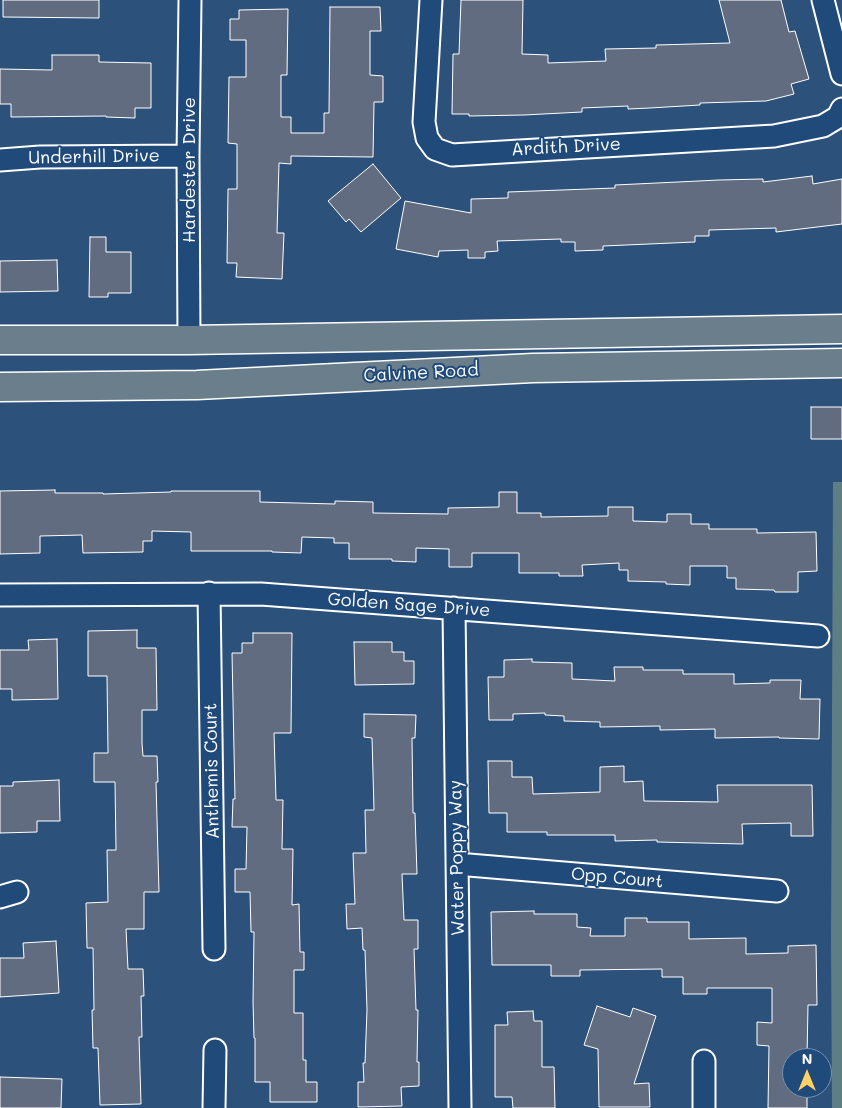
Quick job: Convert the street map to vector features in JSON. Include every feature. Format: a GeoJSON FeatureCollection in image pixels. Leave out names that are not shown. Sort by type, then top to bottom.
{"type":"FeatureCollection","features":[{"type":"Feature","properties":{"kind":"main road","name":"Calvine Road"},"geometry":{"type":"LineString","coordinates":[[0,340],[189,340],[842,329]]}},
{"type":"Feature","properties":{"kind":"main road","name":"Calvine Road"},"geometry":{"type":"LineString","coordinates":[[0,387],[197,385],[533,368],[842,363]]}},
{"type":"Feature","properties":{"kind":"street","name":"Hardester Drive"},"geometry":{"type":"LineString","coordinates":[[189,340],[188,156],[190,0]]}},
{"type":"Feature","properties":{"kind":"street","name":"Ardith Drive"},"geometry":{"type":"LineString","coordinates":[[431,0],[424,122],[427,138],[435,149],[452,154],[774,136],[823,126],[838,117],[842,109]]}},
{"type":"Feature","properties":{"kind":"street"},"geometry":{"type":"LineString","coordinates":[[823,0],[842,74]]}},
{"type":"Feature","properties":{"kind":"street","name":"Underhill Drive"},"geometry":{"type":"LineString","coordinates":[[0,160],[40,157],[188,156]]}},
{"type":"Feature","properties":{"kind":"street","name":"Anthemis Court"},"geometry":{"type":"LineString","coordinates":[[209,593],[214,949]]}},
{"type":"Feature","properties":{"kind":"street","name":"Golden Sage Drive"},"geometry":{"type":"LineString","coordinates":[[0,596],[260,594],[818,636]]}},
{"type":"Feature","properties":{"kind":"street","name":"Water Poppy Way"},"geometry":{"type":"LineString","coordinates":[[454,608],[460,1108]]}},
{"type":"Feature","properties":{"kind":"street","name":"Opp Court"},"geometry":{"type":"LineString","coordinates":[[458,864],[777,892]]}},
{"type":"Feature","properties":{"kind":"street"},"geometry":{"type":"LineString","coordinates":[[214,1108],[215,1050]]}},
{"type":"Feature","properties":{"kind":"street"},"geometry":{"type":"LineString","coordinates":[[704,1061],[704,1108]]}},
{"type":"Feature","properties":{"kind":"green space"},"geometry":{"type":"Polygon","coordinates":[[[833,482],[842,482],[842,1108],[832,1108],[833,482]]]}},
{"type":"Feature","properties":{"kind":"building"},"geometry":{"type":"Polygon","coordinates":[[[3,0],[99,0],[99,18],[3,17],[3,0]]]}},
{"type":"Feature","properties":{"kind":"building"},"geometry":{"type":"Polygon","coordinates":[[[461,0],[523,0],[522,54],[548,55],[548,63],[606,61],[605,49],[656,48],[656,45],[730,43],[719,0],[781,0],[789,32],[795,31],[809,79],[791,84],[794,94],[766,101],[700,103],[700,105],[628,109],[628,106],[582,108],[582,112],[524,115],[469,116],[469,114],[452,114],[453,54],[459,54],[461,0]]]}},
{"type":"Feature","properties":{"kind":"building"},"geometry":{"type":"Polygon","coordinates":[[[330,7],[380,7],[381,31],[370,31],[370,75],[383,76],[383,102],[374,102],[373,157],[291,156],[291,164],[279,163],[277,233],[284,233],[282,279],[236,277],[237,263],[227,263],[228,189],[237,189],[237,144],[228,143],[229,77],[246,77],[246,40],[230,40],[230,19],[239,19],[239,10],[288,9],[287,75],[281,75],[281,117],[291,117],[291,133],[324,133],[324,113],[329,113],[330,7]]]}},
{"type":"Feature","properties":{"kind":"building"},"geometry":{"type":"Polygon","coordinates":[[[52,55],[99,55],[99,62],[151,63],[151,108],[135,108],[135,118],[106,116],[11,117],[11,104],[0,104],[0,69],[52,70],[52,55]]]}},
{"type":"Feature","properties":{"kind":"building"},"geometry":{"type":"Polygon","coordinates":[[[373,164],[401,198],[361,232],[349,219],[346,222],[328,201],[373,164]]]}},
{"type":"Feature","properties":{"kind":"building"},"geometry":{"type":"Polygon","coordinates":[[[812,176],[813,184],[842,179],[842,224],[776,232],[776,228],[709,230],[709,236],[695,236],[695,242],[603,246],[603,250],[575,251],[575,242],[561,242],[561,239],[497,241],[498,251],[485,252],[485,258],[468,258],[468,250],[439,251],[438,257],[396,249],[405,201],[471,213],[471,199],[508,198],[508,192],[615,188],[615,185],[719,180],[763,179],[763,182],[812,176]]]}},
{"type":"Feature","properties":{"kind":"building"},"geometry":{"type":"Polygon","coordinates":[[[90,237],[106,237],[106,252],[131,252],[131,293],[108,293],[108,297],[89,297],[90,237]]]}},
{"type":"Feature","properties":{"kind":"building"},"geometry":{"type":"Polygon","coordinates":[[[57,260],[58,291],[0,292],[0,261],[57,260]]]}},
{"type":"Feature","properties":{"kind":"building"},"geometry":{"type":"Polygon","coordinates":[[[811,407],[842,407],[842,439],[811,439],[811,407]]]}},
{"type":"Feature","properties":{"kind":"building"},"geometry":{"type":"Polygon","coordinates":[[[55,490],[55,493],[103,494],[171,491],[260,491],[260,502],[335,504],[335,501],[373,502],[373,513],[448,514],[448,508],[499,507],[499,492],[517,492],[517,513],[541,513],[541,517],[608,516],[608,507],[633,507],[633,521],[667,522],[667,514],[691,514],[691,524],[709,524],[709,529],[757,529],[757,533],[816,532],[817,571],[798,572],[798,592],[775,592],[774,590],[736,589],[736,578],[727,578],[727,566],[690,566],[690,585],[666,584],[666,582],[628,581],[628,570],[619,570],[619,563],[582,565],[583,576],[559,576],[559,573],[519,573],[519,553],[472,553],[472,567],[449,567],[449,549],[416,548],[416,562],[392,561],[392,559],[349,559],[349,543],[334,543],[334,538],[302,537],[301,553],[191,551],[191,532],[152,531],[152,541],[143,541],[143,552],[83,553],[82,535],[40,536],[40,553],[0,554],[0,491],[55,490]]]}},
{"type":"Feature","properties":{"kind":"building"},"geometry":{"type":"Polygon","coordinates":[[[137,630],[137,648],[156,648],[157,710],[142,710],[142,743],[143,756],[157,756],[159,892],[144,892],[144,929],[126,929],[128,969],[143,969],[144,996],[141,996],[142,1037],[139,1037],[141,1104],[100,1105],[98,1048],[93,1048],[93,948],[87,948],[86,903],[108,902],[107,850],[116,850],[115,782],[94,782],[94,753],[108,753],[107,676],[88,676],[88,631],[137,630]]]}},
{"type":"Feature","properties":{"kind":"building"},"geometry":{"type":"Polygon","coordinates":[[[253,633],[292,633],[291,733],[274,733],[276,800],[283,800],[282,849],[293,849],[292,905],[299,904],[300,952],[304,952],[304,970],[294,970],[294,1013],[303,1013],[303,1060],[306,1060],[306,1082],[317,1082],[317,1102],[270,1102],[270,1082],[255,1082],[254,932],[251,932],[250,892],[235,892],[235,869],[246,869],[247,827],[232,827],[233,799],[235,799],[232,653],[242,653],[242,643],[253,643],[253,633]]]}},
{"type":"Feature","properties":{"kind":"building"},"geometry":{"type":"Polygon","coordinates":[[[57,639],[58,699],[12,700],[12,689],[0,689],[0,650],[29,650],[28,640],[57,639]]]}},
{"type":"Feature","properties":{"kind":"building"},"geometry":{"type":"Polygon","coordinates":[[[354,642],[392,642],[392,652],[404,652],[404,661],[414,661],[414,684],[355,685],[354,642]]]}},
{"type":"Feature","properties":{"kind":"building"},"geometry":{"type":"Polygon","coordinates":[[[532,659],[532,662],[572,663],[572,679],[615,681],[614,667],[643,667],[643,670],[683,670],[683,674],[734,674],[734,684],[770,683],[770,680],[801,680],[800,699],[820,699],[819,739],[779,737],[715,738],[715,729],[660,730],[660,726],[600,727],[600,722],[564,721],[564,716],[545,715],[545,713],[513,714],[513,720],[489,720],[488,677],[504,677],[504,660],[532,659]]]}},
{"type":"Feature","properties":{"kind":"building"},"geometry":{"type":"Polygon","coordinates":[[[364,714],[416,715],[415,738],[412,738],[413,813],[415,813],[417,874],[402,874],[404,920],[418,920],[418,949],[414,949],[416,1010],[418,1010],[417,1062],[419,1062],[419,1086],[401,1087],[402,1106],[358,1107],[358,1082],[364,1082],[363,1063],[365,1063],[367,1010],[365,950],[363,950],[362,928],[347,929],[346,904],[355,904],[353,853],[366,853],[365,810],[374,810],[372,738],[364,737],[364,714]]]}},
{"type":"Feature","properties":{"kind":"building"},"geometry":{"type":"Polygon","coordinates":[[[488,761],[512,761],[512,777],[532,777],[533,794],[600,792],[600,767],[624,766],[624,782],[643,781],[644,801],[718,802],[717,785],[812,785],[813,836],[791,836],[791,823],[742,824],[743,844],[657,842],[657,840],[615,841],[615,835],[547,835],[547,832],[507,832],[507,813],[489,813],[488,761]]]}},
{"type":"Feature","properties":{"kind":"building"},"geometry":{"type":"Polygon","coordinates":[[[59,780],[60,821],[37,821],[37,832],[0,833],[0,786],[13,786],[13,782],[59,780]]]}},
{"type":"Feature","properties":{"kind":"building"},"geometry":{"type":"Polygon","coordinates":[[[534,911],[534,914],[577,914],[577,927],[591,928],[590,936],[625,936],[625,918],[647,918],[647,922],[689,922],[689,939],[746,938],[746,954],[788,953],[788,946],[816,945],[817,1005],[808,1005],[807,1048],[782,1048],[782,1098],[807,1098],[807,1108],[768,1108],[769,1046],[757,1045],[757,1022],[772,1023],[772,988],[707,988],[707,994],[683,994],[683,977],[662,977],[662,969],[580,970],[580,976],[551,976],[551,965],[492,965],[491,912],[534,911]]]}},
{"type":"Feature","properties":{"kind":"building"},"geometry":{"type":"Polygon","coordinates":[[[56,941],[59,993],[0,997],[0,958],[24,958],[23,943],[56,941]]]}},
{"type":"Feature","properties":{"kind":"building"},"geometry":{"type":"Polygon","coordinates":[[[597,1006],[630,1017],[633,1008],[656,1016],[634,1084],[649,1083],[650,1107],[599,1107],[598,1049],[584,1045],[597,1006]]]}},
{"type":"Feature","properties":{"kind":"building"},"geometry":{"type":"Polygon","coordinates":[[[533,1011],[534,1021],[542,1021],[542,1067],[554,1067],[555,1108],[513,1108],[512,1097],[495,1097],[495,1025],[508,1025],[507,1012],[533,1011]]]}},
{"type":"Feature","properties":{"kind":"building"},"geometry":{"type":"Polygon","coordinates":[[[0,1077],[62,1079],[61,1108],[0,1108],[0,1077]]]}}]}
